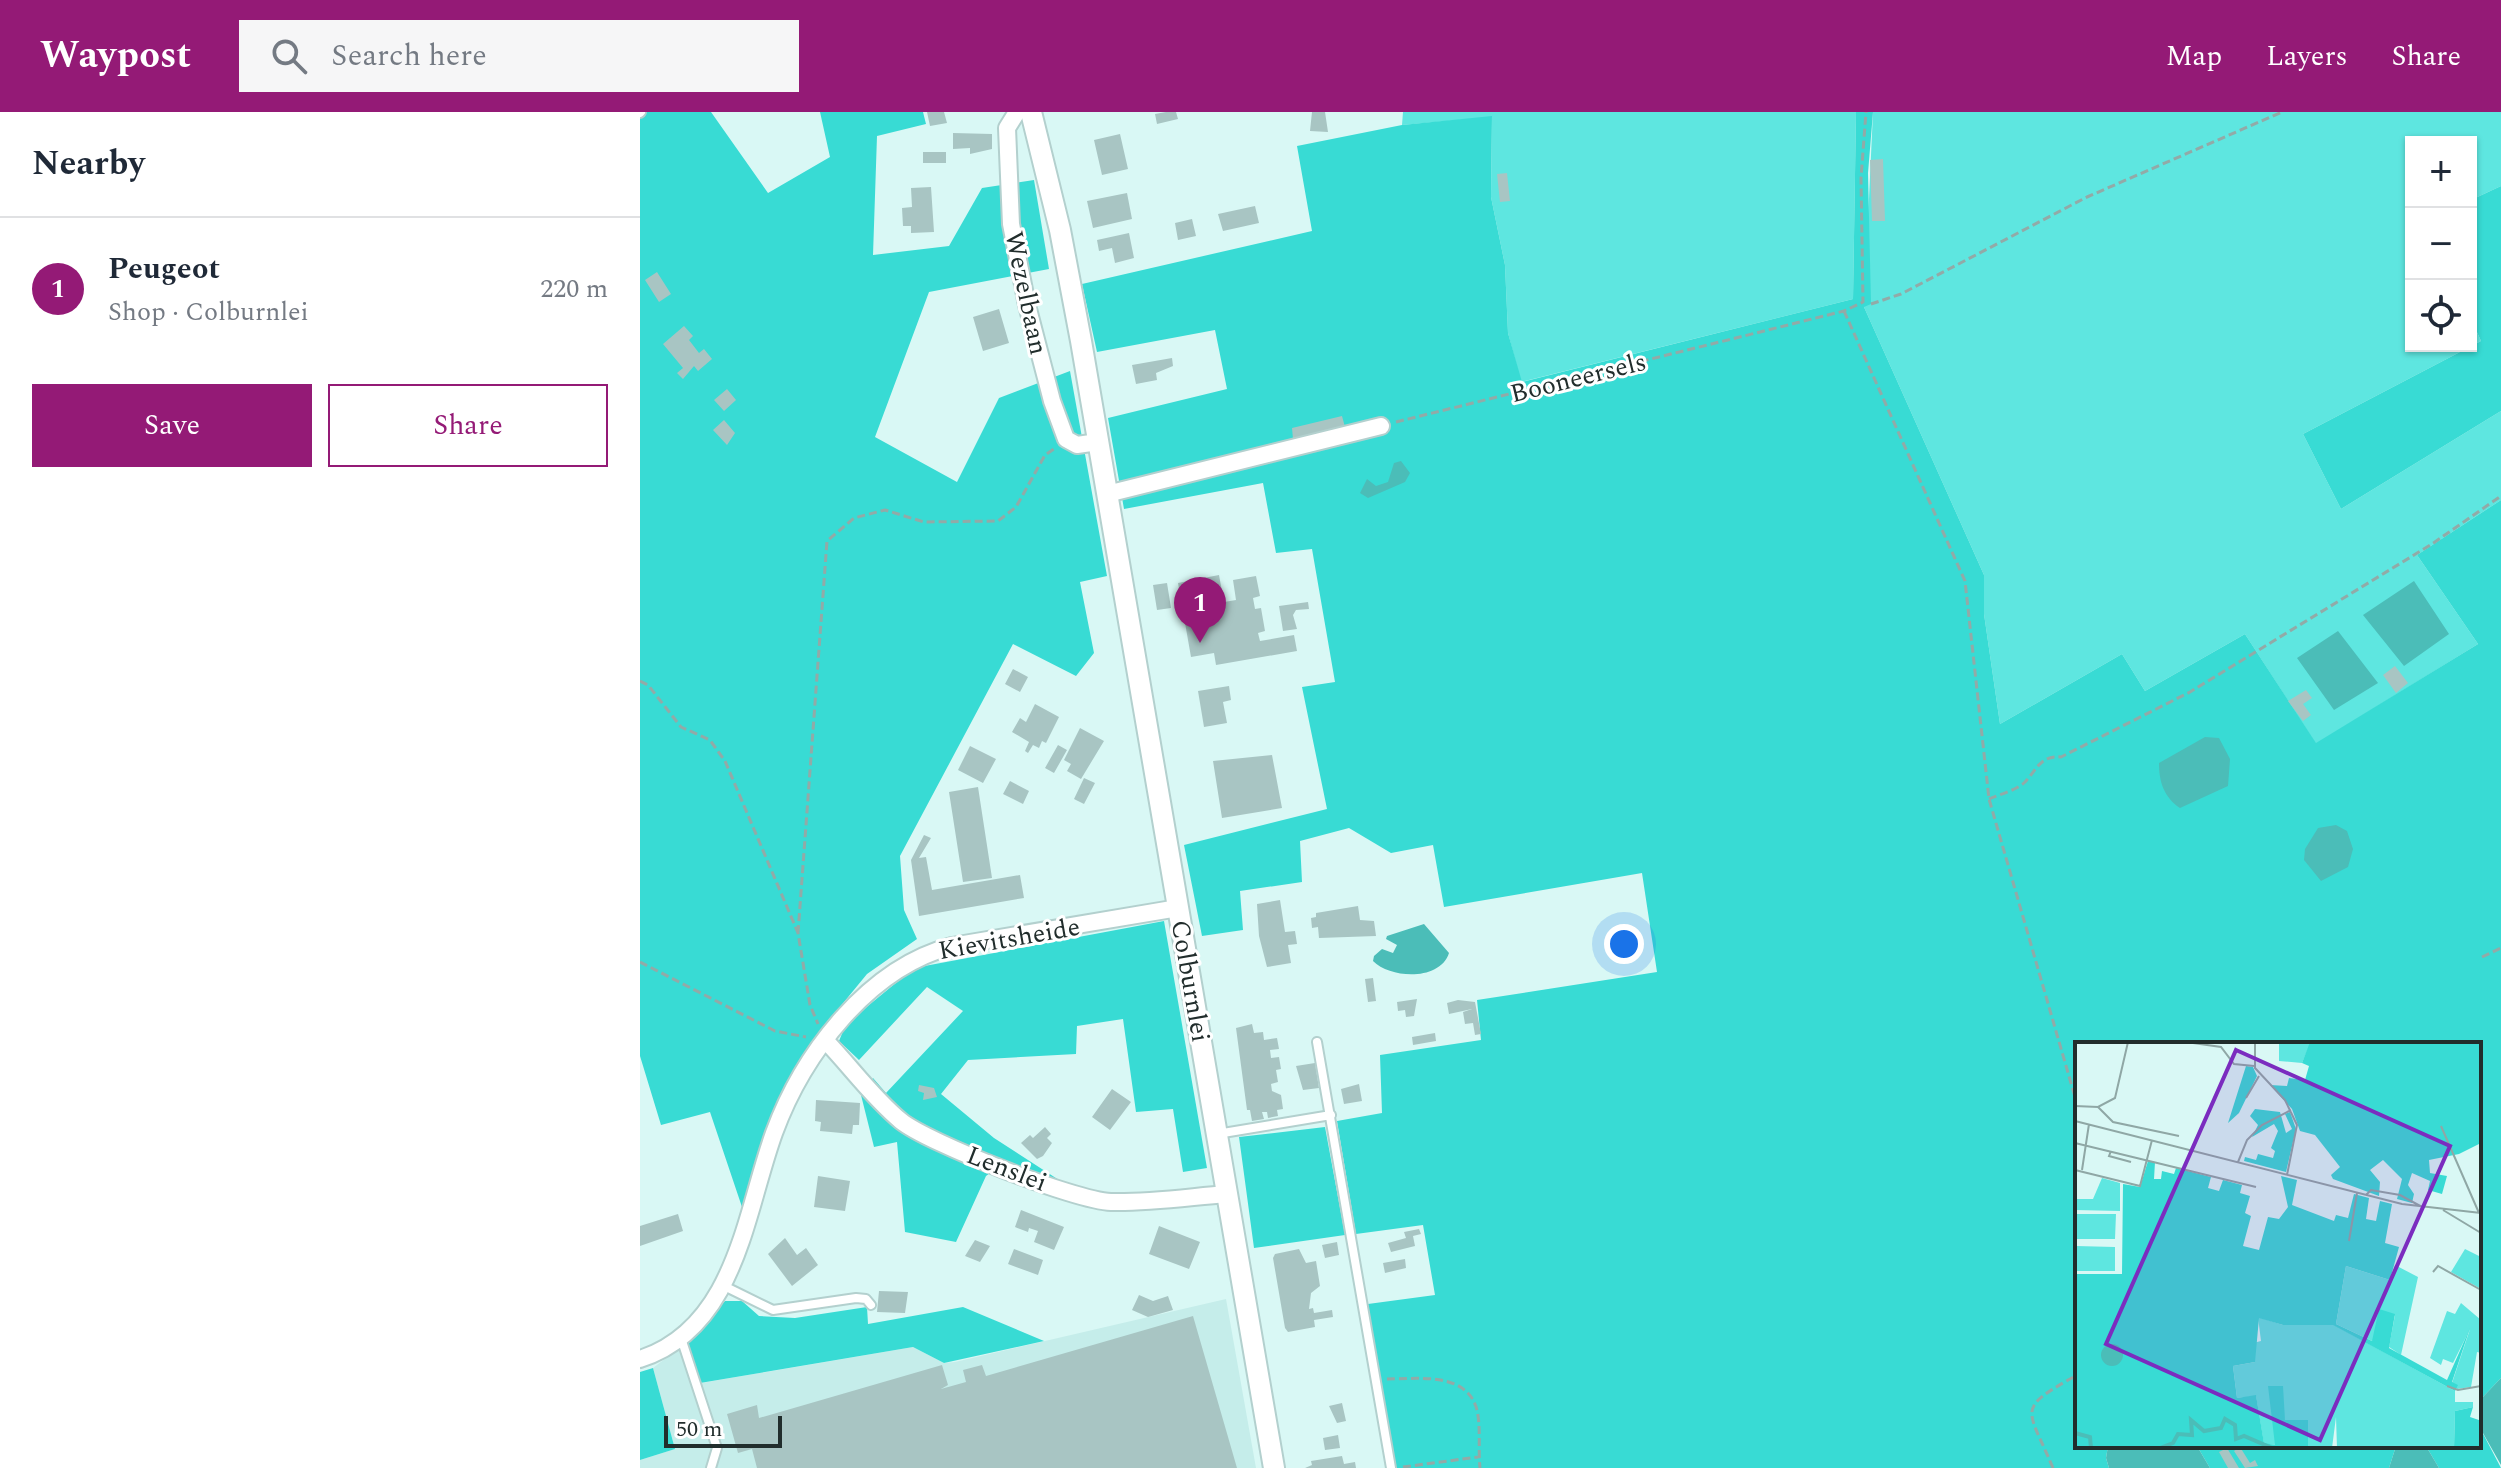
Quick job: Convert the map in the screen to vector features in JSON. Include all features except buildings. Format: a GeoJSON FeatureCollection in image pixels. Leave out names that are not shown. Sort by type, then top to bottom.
{"type":"FeatureCollection","features":[{"type":"Feature","properties":{"kind":"street","name":"Wezelbaan"},"geometry":{"type":"LineString","coordinates":[[1017,112],[1007,128],[1011,224],[1027,305],[1052,401],[1066,439]]}},
{"type":"Feature","properties":{"kind":"street","name":"Wezelbaan"},"geometry":{"type":"LineString","coordinates":[[1031,112],[1060,230],[1107,494]]}},
{"type":"Feature","properties":{"kind":"street"},"geometry":{"type":"LineString","coordinates":[[1107,494],[1381,426]]}},
{"type":"Feature","properties":{"kind":"street"},"geometry":{"type":"LineString","coordinates":[[1066,439],[1077,445],[1098,442]]}},
{"type":"Feature","properties":{"kind":"street","name":"Colburnlei"},"geometry":{"type":"LineString","coordinates":[[1107,494],[1274,1468]]}},
{"type":"Feature","properties":{"kind":"street","name":"Kievitsheide"},"geometry":{"type":"LineString","coordinates":[[681,1338],[722,1285],[740,1248],[790,1095],[825,1040],[890,972],[927,952],[1178,908]]}},
{"type":"Feature","properties":{"kind":"street","name":"Lenslei"},"geometry":{"type":"LineString","coordinates":[[825,1040],[862,1084],[902,1122],[919,1133],[989,1162],[1087,1199],[1111,1202],[1227,1194]]}},
{"type":"Feature","properties":{"kind":"street"},"geometry":{"type":"LineString","coordinates":[[645,1357],[681,1338]]}},
{"type":"Feature","properties":{"kind":"lane"},"geometry":{"type":"LineString","coordinates":[[1317,1042],[1392,1468]]}},
{"type":"Feature","properties":{"kind":"lane"},"geometry":{"type":"LineString","coordinates":[[1216,1134],[1331,1115]]}},
{"type":"Feature","properties":{"kind":"lane"},"geometry":{"type":"LineString","coordinates":[[722,1285],[773,1310],[856,1298],[866,1299],[871,1305]]}},
{"type":"Feature","properties":{"kind":"lane"},"geometry":{"type":"LineString","coordinates":[[681,1338],[717,1448],[711,1468]]}},
{"type":"Feature","properties":{"kind":"path"},"geometry":{"type":"LineString","coordinates":[[1866,112],[1861,178],[1865,295],[1863,302],[1844,311],[1965,581],[1989,799],[2075,1097]]}},
{"type":"Feature","properties":{"kind":"path"},"geometry":{"type":"LineString","coordinates":[[1871,304],[1901,294],[2087,197],[2282,112]]}},
{"type":"Feature","properties":{"kind":"path","name":"Booneersels"},"geometry":{"type":"LineString","coordinates":[[1381,426],[1844,311]]}},
{"type":"Feature","properties":{"kind":"path"},"geometry":{"type":"LineString","coordinates":[[798,933],[827,541],[854,518],[885,510],[924,522],[998,521],[1016,507],[1045,455],[1066,439]]}},
{"type":"Feature","properties":{"kind":"path"},"geometry":{"type":"LineString","coordinates":[[1989,799],[2024,783],[2037,764],[2054,756],[2061,757],[2190,692],[2432,544],[2501,496]]}},
{"type":"Feature","properties":{"kind":"path"},"geometry":{"type":"LineString","coordinates":[[640,681],[648,685],[681,727],[710,740],[725,761],[798,933],[810,1005],[825,1040]]}},
{"type":"Feature","properties":{"kind":"path"},"geometry":{"type":"LineString","coordinates":[[2482,957],[2501,948]]}},
{"type":"Feature","properties":{"kind":"path"},"geometry":{"type":"LineString","coordinates":[[640,962],[775,1031],[825,1040]]}},
{"type":"Feature","properties":{"kind":"path"},"geometry":{"type":"LineString","coordinates":[[2053,1468],[2032,1419],[2031,1407],[2037,1398],[2075,1376]]}},
{"type":"Feature","properties":{"kind":"path"},"geometry":{"type":"LineString","coordinates":[[1375,1379],[1433,1379],[1457,1383],[1477,1409],[1480,1468]]}},
{"type":"Feature","properties":{"kind":"path"},"geometry":{"type":"LineString","coordinates":[[1392,1468],[1478,1457]]}},
{"type":"Feature","properties":{"kind":"shaded area"},"geometry":{"type":"Polygon","coordinates":[[[640,112],[711,112],[768,193],[830,157],[820,112],[923,112],[926,124],[877,136],[873,255],[949,246],[982,188],[1034,180],[1049,269],[929,292],[875,437],[957,482],[999,398],[1070,371],[1107,576],[1080,582],[1094,653],[1076,676],[1013,644],[900,856],[904,910],[917,939],[867,974],[817,1035],[776,1104],[743,1210],[710,1112],[661,1125],[640,1056],[640,112]]]}},
{"type":"Feature","properties":{"kind":"shaded area"},"geometry":{"type":"Polygon","coordinates":[[[1403,112],[1856,112],[1853,299],[1521,382],[1508,333],[1505,265],[1491,197],[1492,117],[1402,125],[1403,112]]]}},
{"type":"Feature","properties":{"kind":"shaded area"},"geometry":{"type":"Polygon","coordinates":[[[1856,112],[1873,112],[1868,173],[1871,304],[1864,307],[1984,575],[1984,614],[2000,724],[2122,654],[2145,691],[2245,634],[2316,743],[2478,644],[2417,555],[2501,500],[2501,1378],[2481,1399],[2481,1042],[2075,1042],[2075,1448],[2108,1448],[2109,1468],[1395,1468],[1368,1304],[1435,1295],[1423,1225],[1356,1234],[1337,1121],[1382,1113],[1380,1055],[1481,1040],[1477,1000],[1657,972],[1642,873],[1444,907],[1433,845],[1391,853],[1349,828],[1300,841],[1302,882],[1240,891],[1243,930],[1202,936],[1184,845],[1327,809],[1302,687],[1335,682],[1312,549],[1276,553],[1263,483],[1124,509],[1108,418],[1227,389],[1215,330],[1097,352],[1082,284],[1312,231],[1297,146],[1402,125],[1492,116],[1491,197],[1505,265],[1508,333],[1522,382],[1853,299],[1856,112]]]}},
{"type":"Feature","properties":{"kind":"shaded area"},"geometry":{"type":"Polygon","coordinates":[[[1873,112],[2501,112],[2501,186],[2477,197],[2477,136],[2405,136],[2405,352],[2460,352],[2303,434],[2341,509],[2501,411],[2501,500],[2417,555],[2478,644],[2316,744],[2245,634],[2145,691],[2122,654],[2000,724],[1984,614],[1984,575],[1864,307],[1873,112]]]}},
{"type":"Feature","properties":{"kind":"shaded area"},"geometry":{"type":"Polygon","coordinates":[[[2501,186],[2501,411],[2341,509],[2303,434],[2460,352],[2477,352],[2477,343],[2481,341],[2477,332],[2477,197],[2501,186]]]}},
{"type":"Feature","properties":{"kind":"shaded area"},"geometry":{"type":"Polygon","coordinates":[[[1401,461],[1410,473],[1405,482],[1368,498],[1360,493],[1367,479],[1376,486],[1388,482],[1394,463],[1401,461]]]}},
{"type":"Feature","properties":{"kind":"shaded area"},"geometry":{"type":"Polygon","coordinates":[[[2414,581],[2449,634],[2404,666],[2363,615],[2414,581]]]}},
{"type":"Feature","properties":{"kind":"shaded area"},"geometry":{"type":"Polygon","coordinates":[[[2338,631],[2378,683],[2334,710],[2297,658],[2338,631]]]}},
{"type":"Feature","properties":{"kind":"shaded area"},"geometry":{"type":"Polygon","coordinates":[[[2205,737],[2219,738],[2230,759],[2228,786],[2180,808],[2164,788],[2159,763],[2205,737]]]}},
{"type":"Feature","properties":{"kind":"shaded area"},"geometry":{"type":"Polygon","coordinates":[[[2336,825],[2347,831],[2353,849],[2348,867],[2321,881],[2304,860],[2305,849],[2318,828],[2336,825]]]}},
{"type":"Feature","properties":{"kind":"shaded area"},"geometry":{"type":"Polygon","coordinates":[[[1164,921],[1207,1168],[1183,1172],[1173,1109],[1136,1112],[1123,1019],[1077,1026],[1076,1054],[968,1060],[941,1094],[994,1138],[1062,1182],[1060,1198],[994,1170],[986,1176],[956,1242],[905,1232],[897,1142],[874,1147],[861,1095],[873,1078],[886,1093],[963,1011],[927,987],[859,1060],[839,1041],[846,1024],[914,968],[1164,921]]]}},
{"type":"Feature","properties":{"kind":"shaded area"},"geometry":{"type":"Polygon","coordinates":[[[1424,924],[1449,953],[1436,969],[1426,973],[1403,974],[1373,961],[1382,949],[1393,953],[1397,945],[1386,939],[1387,936],[1424,924]]]}},
{"type":"Feature","properties":{"kind":"shaded area"},"geometry":{"type":"Polygon","coordinates":[[[1325,1127],[1345,1235],[1254,1248],[1239,1137],[1325,1127]]]}},
{"type":"Feature","properties":{"kind":"shaded area"},"geometry":{"type":"Polygon","coordinates":[[[1226,1299],[1256,1468],[640,1468],[640,1460],[675,1449],[653,1368],[686,1343],[701,1383],[913,1347],[944,1363],[955,1362],[1226,1299]]]}},
{"type":"Feature","properties":{"kind":"shaded area"},"geometry":{"type":"Polygon","coordinates":[[[725,1301],[742,1301],[759,1316],[795,1318],[867,1307],[868,1324],[963,1307],[1044,1341],[944,1363],[913,1347],[700,1383],[686,1343],[725,1301]]]}},
{"type":"Feature","properties":{"kind":"shaded area"},"geometry":{"type":"Polygon","coordinates":[[[653,1368],[675,1449],[640,1460],[640,1372],[653,1368]]]}},
{"type":"Feature","properties":{"kind":"shaded area"},"geometry":{"type":"Polygon","coordinates":[[[2501,1378],[2501,1465],[2481,1430],[2481,1399],[2501,1378]]]}},
{"type":"Feature","properties":{"kind":"shaded area"},"geometry":{"type":"Polygon","coordinates":[[[2481,1430],[2501,1468],[2439,1468],[2427,1448],[2481,1448],[2481,1430]]]}},
{"type":"Feature","properties":{"kind":"shaded area"},"geometry":{"type":"Polygon","coordinates":[[[2108,1448],[2198,1448],[2210,1468],[2109,1468],[2108,1448]]]}},
{"type":"Feature","properties":{"kind":"shaded area"},"geometry":{"type":"Polygon","coordinates":[[[2198,1448],[2395,1448],[2389,1468],[2210,1468],[2198,1448]]]}},
{"type":"Feature","properties":{"kind":"shaded area"},"geometry":{"type":"Polygon","coordinates":[[[2395,1448],[2427,1448],[2439,1468],[2389,1468],[2395,1448]]]}},
{"type":"Feature","properties":{"kind":"place","name":"Peugeot"},"geometry":{"type":"Point","coordinates":[1200,643]}}]}
